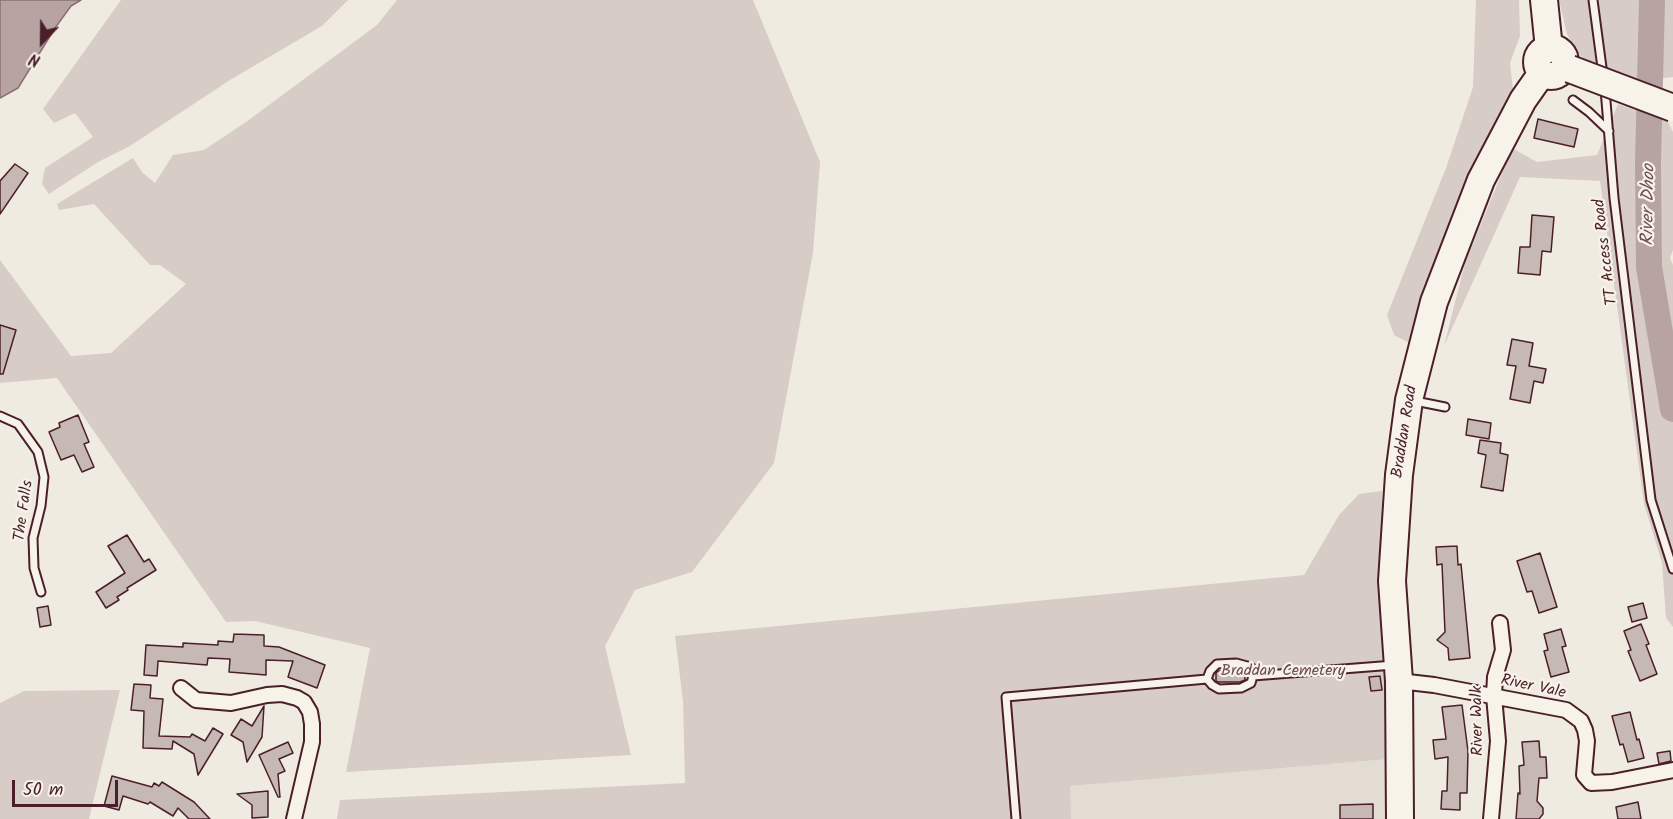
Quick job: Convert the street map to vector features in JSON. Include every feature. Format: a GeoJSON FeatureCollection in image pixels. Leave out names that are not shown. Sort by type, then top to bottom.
{"type":"FeatureCollection","features":[{"type":"Feature","properties":{"kind":"highway"},"geometry":{"type":"LineString","coordinates":[[1544,0],[1556,64],[1673,108]]}},
{"type":"Feature","properties":{"kind":"highway","name":"Braddan Road"},"geometry":{"type":"LineString","coordinates":[[1400,819],[1399,673],[1392,581],[1399,475],[1409,400],[1434,302],[1480,180],[1523,100],[1556,64]]}},
{"type":"Feature","properties":{"kind":"street","name":"River Walk"},"geometry":{"type":"LineString","coordinates":[[1491,819],[1498,741],[1494,696],[1495,677],[1503,650],[1500,623]]}},
{"type":"Feature","properties":{"kind":"street","name":"River Vale"},"geometry":{"type":"LineString","coordinates":[[1399,673],[1434,685],[1566,710],[1574,714],[1581,721],[1585,730],[1587,741],[1584,775],[1591,783],[1612,782],[1673,770]]}},
{"type":"Feature","properties":{"kind":"street"},"geometry":{"type":"LineString","coordinates":[[181,688],[196,700],[231,703],[282,694],[304,702],[310,712],[312,742],[294,819]]}},
{"type":"Feature","properties":{"kind":"street"},"geometry":{"type":"LineString","coordinates":[[190,713],[196,700]]}},
{"type":"Feature","properties":{"kind":"lane","name":"TT Access Road"},"geometry":{"type":"LineString","coordinates":[[1593,0],[1610,131],[1614,198],[1651,500],[1673,569]]}},
{"type":"Feature","properties":{"kind":"lane"},"geometry":{"type":"LineString","coordinates":[[1573,100],[1610,131]]}},
{"type":"Feature","properties":{"kind":"lane"},"geometry":{"type":"LineString","coordinates":[[1409,400],[1445,406]]}},
{"type":"Feature","properties":{"kind":"lane","name":"The Falls"},"geometry":{"type":"LineString","coordinates":[[0,416],[18,424],[38,452],[44,477],[41,506],[33,538],[34,568],[40,592]]}},
{"type":"Feature","properties":{"kind":"lane"},"geometry":{"type":"LineString","coordinates":[[1217,664],[1245,664],[1251,668],[1253,676],[1251,682],[1241,688],[1220,688],[1212,685],[1208,679],[1210,671],[1217,664]]}},
{"type":"Feature","properties":{"kind":"lane"},"geometry":{"type":"LineString","coordinates":[[1253,676],[1399,673]]}},
{"type":"Feature","properties":{"kind":"lane"},"geometry":{"type":"LineString","coordinates":[[1016,819],[1006,697],[1208,679]]}},
{"type":"Feature","properties":{"kind":"shaded area"},"geometry":{"type":"Polygon","coordinates":[[[0,0],[81,0],[71,6],[55,28],[18,88],[0,98],[0,0]]]}},
{"type":"Feature","properties":{"kind":"shaded area"},"geometry":{"type":"Polygon","coordinates":[[[1389,759],[1390,819],[1071,819],[1069,786],[1389,759]]]}},
{"type":"Feature","properties":{"kind":"green space"},"geometry":{"type":"Polygon","coordinates":[[[121,0],[348,0],[322,26],[230,80],[130,146],[98,162],[49,194],[42,184],[45,168],[93,137],[75,113],[54,123],[43,109],[121,0]]]}},
{"type":"Feature","properties":{"kind":"green space"},"geometry":{"type":"Polygon","coordinates":[[[397,0],[753,0],[820,162],[813,253],[774,463],[692,572],[635,590],[605,646],[631,755],[346,772],[370,648],[255,621],[226,622],[57,378],[0,383],[0,260],[71,356],[111,353],[186,284],[160,265],[150,265],[94,204],[59,210],[57,204],[133,158],[142,172],[155,183],[173,155],[204,150],[246,122],[377,25],[397,0]]]}},
{"type":"Feature","properties":{"kind":"green space"},"geometry":{"type":"Polygon","coordinates":[[[1476,0],[1519,0],[1520,36],[1510,63],[1513,90],[1466,189],[1411,344],[1394,335],[1387,315],[1446,168],[1473,87],[1476,0]]]}},
{"type":"Feature","properties":{"kind":"green space"},"geometry":{"type":"Polygon","coordinates":[[[1559,0],[1673,0],[1673,77],[1629,82],[1589,64],[1576,51],[1567,34],[1559,0]]]}},
{"type":"Feature","properties":{"kind":"green space"},"geometry":{"type":"Polygon","coordinates":[[[1618,104],[1668,122],[1673,132],[1673,250],[1670,258],[1673,265],[1673,627],[1666,618],[1662,563],[1644,504],[1600,181],[1520,177],[1444,346],[1465,263],[1512,148],[1537,162],[1597,155],[1618,104]]]}},
{"type":"Feature","properties":{"kind":"green space","name":"Braddan Cemetery"},"geometry":{"type":"Polygon","coordinates":[[[1382,491],[1383,660],[1384,669],[1387,672],[1389,759],[1070,786],[1071,819],[337,819],[340,800],[685,783],[683,701],[675,636],[1304,575],[1339,515],[1359,494],[1382,491]]]}},
{"type":"Feature","properties":{"kind":"green space"},"geometry":{"type":"Polygon","coordinates":[[[120,690],[89,819],[0,819],[0,703],[24,691],[120,690]]]}},
{"type":"Feature","properties":{"kind":"building"},"geometry":{"type":"Polygon","coordinates":[[[1538,119],[1578,129],[1574,147],[1534,138],[1538,119]]]}},
{"type":"Feature","properties":{"kind":"building"},"geometry":{"type":"Polygon","coordinates":[[[15,164],[28,173],[0,214],[0,181],[15,164]]]}},
{"type":"Feature","properties":{"kind":"building"},"geometry":{"type":"Polygon","coordinates":[[[1532,215],[1554,217],[1551,252],[1542,251],[1540,275],[1518,273],[1520,247],[1530,247],[1532,215]]]}},
{"type":"Feature","properties":{"kind":"building"},"geometry":{"type":"Polygon","coordinates":[[[0,325],[16,330],[3,374],[0,374],[0,325]]]}},
{"type":"Feature","properties":{"kind":"building"},"geometry":{"type":"Polygon","coordinates":[[[1512,339],[1533,343],[1529,366],[1546,369],[1543,383],[1534,381],[1530,403],[1510,399],[1516,366],[1507,365],[1512,339]]]}},
{"type":"Feature","properties":{"kind":"building"},"geometry":{"type":"Polygon","coordinates":[[[78,415],[89,442],[84,444],[94,467],[82,472],[74,455],[61,460],[49,432],[60,427],[59,423],[78,415]]]}},
{"type":"Feature","properties":{"kind":"building"},"geometry":{"type":"Polygon","coordinates":[[[1468,419],[1491,423],[1489,439],[1466,435],[1468,419]]]}},
{"type":"Feature","properties":{"kind":"building"},"geometry":{"type":"Polygon","coordinates":[[[1480,440],[1501,443],[1500,453],[1508,455],[1503,491],[1481,487],[1486,455],[1478,453],[1480,440]]]}},
{"type":"Feature","properties":{"kind":"building"},"geometry":{"type":"Polygon","coordinates":[[[127,535],[144,562],[149,559],[156,570],[127,588],[128,590],[117,597],[119,600],[106,608],[96,592],[125,573],[108,546],[127,535]]]}},
{"type":"Feature","properties":{"kind":"building"},"geometry":{"type":"Polygon","coordinates":[[[1457,546],[1458,565],[1461,564],[1470,658],[1449,660],[1448,648],[1437,640],[1445,632],[1442,564],[1437,565],[1436,547],[1457,546]]]}},
{"type":"Feature","properties":{"kind":"building"},"geometry":{"type":"Polygon","coordinates":[[[1540,553],[1557,607],[1539,613],[1532,591],[1527,592],[1517,561],[1540,553]]]}},
{"type":"Feature","properties":{"kind":"building"},"geometry":{"type":"Polygon","coordinates":[[[1643,603],[1647,618],[1632,622],[1628,607],[1643,603]]]}},
{"type":"Feature","properties":{"kind":"building"},"geometry":{"type":"Polygon","coordinates":[[[48,606],[51,625],[40,627],[37,608],[48,606]]]}},
{"type":"Feature","properties":{"kind":"building"},"geometry":{"type":"Polygon","coordinates":[[[1641,624],[1657,674],[1640,681],[1628,651],[1631,650],[1624,631],[1641,624]]]}},
{"type":"Feature","properties":{"kind":"building"},"geometry":{"type":"Polygon","coordinates":[[[1561,629],[1566,646],[1562,647],[1569,672],[1551,677],[1544,651],[1548,650],[1544,634],[1561,629]]]}},
{"type":"Feature","properties":{"kind":"building"},"geometry":{"type":"Polygon","coordinates":[[[234,634],[264,635],[264,646],[279,647],[325,665],[317,688],[288,677],[293,661],[266,660],[266,675],[229,672],[230,659],[208,658],[207,665],[158,661],[157,676],[144,675],[146,645],[183,647],[183,643],[218,645],[218,641],[233,642],[234,634]]]}},
{"type":"Feature","properties":{"kind":"building"},"geometry":{"type":"Polygon","coordinates":[[[1218,671],[1245,671],[1245,680],[1218,682],[1216,673],[1218,671]]]}},
{"type":"Feature","properties":{"kind":"building"},"geometry":{"type":"Polygon","coordinates":[[[1380,676],[1382,690],[1371,691],[1369,677],[1380,676]]]}},
{"type":"Feature","properties":{"kind":"building"},"geometry":{"type":"Polygon","coordinates":[[[134,684],[151,685],[150,698],[163,699],[159,736],[190,737],[192,734],[205,741],[213,728],[223,734],[198,775],[194,754],[173,741],[172,749],[143,748],[144,711],[131,710],[134,684]]]}},
{"type":"Feature","properties":{"kind":"building"},"geometry":{"type":"Polygon","coordinates":[[[1462,705],[1468,751],[1467,793],[1460,793],[1460,810],[1441,809],[1442,791],[1447,791],[1448,757],[1435,759],[1433,740],[1446,739],[1442,707],[1462,705]]]}},
{"type":"Feature","properties":{"kind":"building"},"geometry":{"type":"Polygon","coordinates":[[[264,706],[262,737],[247,762],[243,742],[231,735],[241,719],[252,726],[264,706]]]}},
{"type":"Feature","properties":{"kind":"building"},"geometry":{"type":"Polygon","coordinates":[[[1630,712],[1644,758],[1628,762],[1623,744],[1620,745],[1612,716],[1630,712]]]}},
{"type":"Feature","properties":{"kind":"building"},"geometry":{"type":"Polygon","coordinates":[[[1539,741],[1540,757],[1546,757],[1547,778],[1539,778],[1537,801],[1543,808],[1543,814],[1539,819],[1516,819],[1518,793],[1520,794],[1519,766],[1524,765],[1522,742],[1539,741]]]}},
{"type":"Feature","properties":{"kind":"building"},"geometry":{"type":"Polygon","coordinates":[[[288,742],[293,753],[279,759],[285,771],[278,774],[280,797],[278,797],[259,755],[288,742]]]}},
{"type":"Feature","properties":{"kind":"building"},"geometry":{"type":"Polygon","coordinates":[[[1670,751],[1671,761],[1659,764],[1657,753],[1670,751]]]}},
{"type":"Feature","properties":{"kind":"building"},"geometry":{"type":"Polygon","coordinates":[[[112,776],[152,787],[154,783],[159,786],[162,782],[194,802],[210,819],[189,819],[178,808],[173,816],[150,802],[148,804],[123,796],[119,810],[104,806],[112,776]]]}},
{"type":"Feature","properties":{"kind":"building"},"geometry":{"type":"Polygon","coordinates":[[[268,791],[268,817],[252,818],[252,805],[237,794],[268,791]]]}},
{"type":"Feature","properties":{"kind":"building"},"geometry":{"type":"Polygon","coordinates":[[[1638,802],[1641,819],[1618,819],[1616,807],[1638,802]]]}},
{"type":"Feature","properties":{"kind":"building"},"geometry":{"type":"Polygon","coordinates":[[[1373,804],[1373,819],[1340,819],[1340,805],[1373,804]]]}},
{"type":"Feature","properties":{"kind":"waterway","name":"River Dhoo"},"geometry":{"type":"LineString","coordinates":[[1652,0],[1648,163],[1649,267],[1673,409]]}}]}
